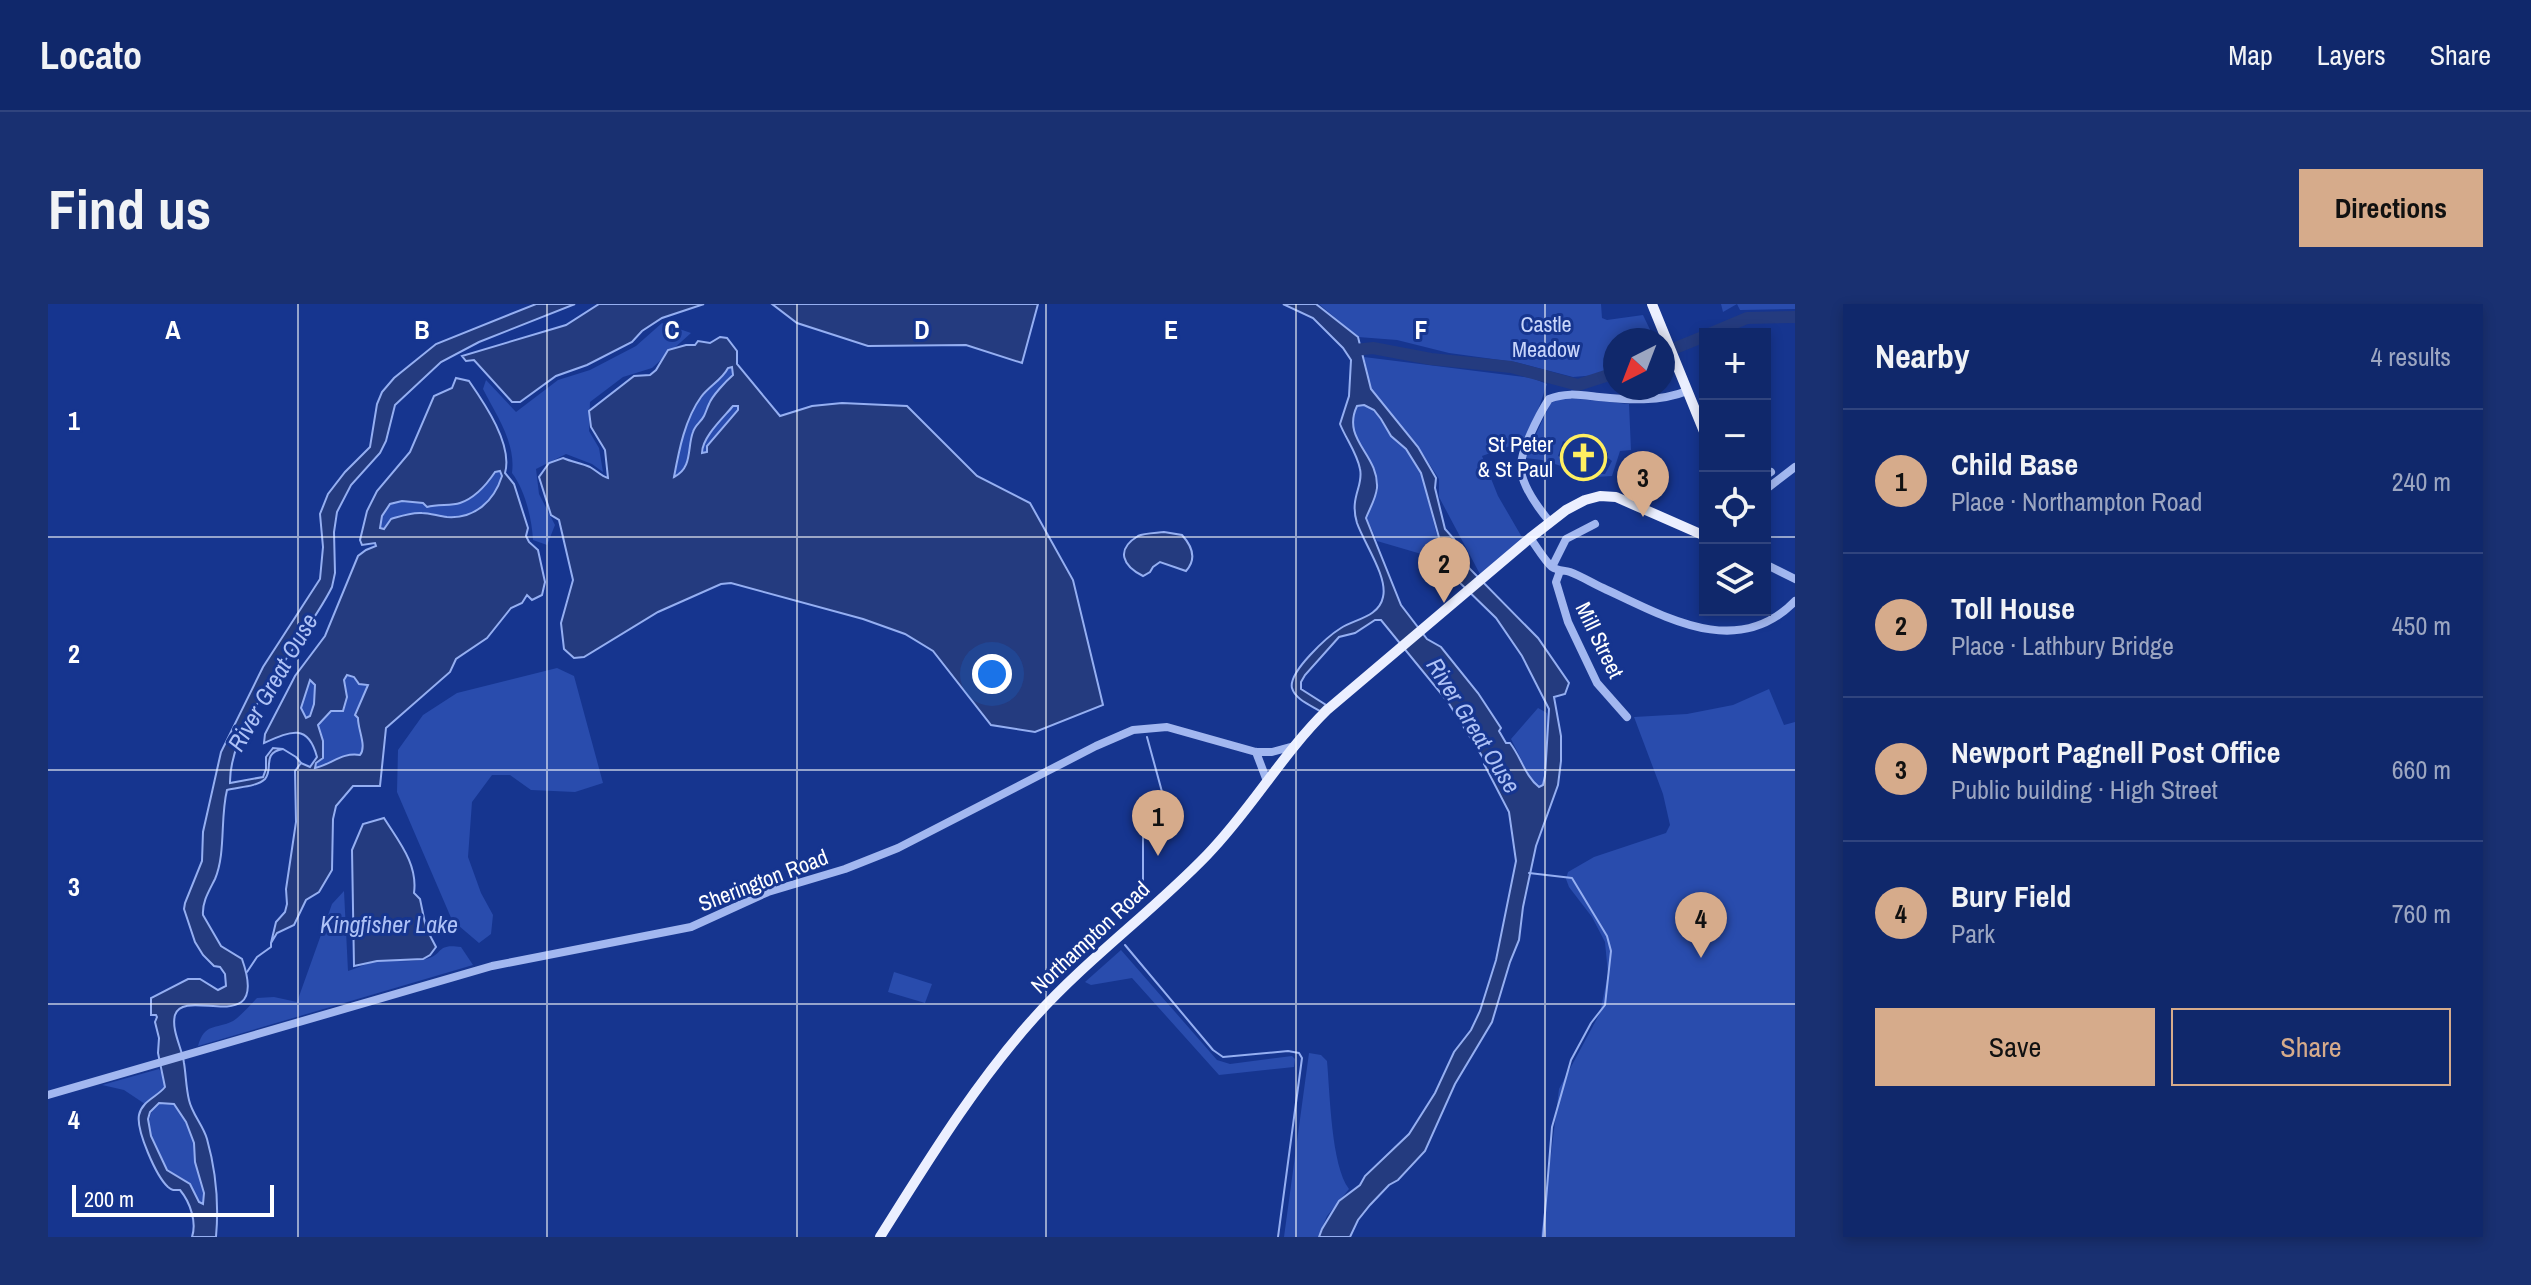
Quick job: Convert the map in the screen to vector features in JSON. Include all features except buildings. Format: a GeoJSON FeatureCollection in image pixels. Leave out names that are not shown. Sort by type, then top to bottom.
{"type":"FeatureCollection","features":[{"type":"Feature","properties":{"kind":"main road"},"geometry":{"type":"LineString","coordinates":[[1654,309],[1699,420]]}},
{"type":"Feature","properties":{"kind":"main road","name":"Northampton Road"},"geometry":{"type":"LineString","coordinates":[[880,1237],[951,1125],[1027,1027],[1073,978],[1207,855],[1303,733],[1327,710],[1530,538],[1566,510],[1585,500],[1600,496],[1616,497],[1699,533]]}},
{"type":"Feature","properties":{"kind":"street"},"geometry":{"type":"LineString","coordinates":[[1550,522],[1540,511],[1521,473],[1521,463],[1534,427],[1549,399],[1560,394],[1632,400],[1667,397],[1685,386]]}},
{"type":"Feature","properties":{"kind":"street"},"geometry":{"type":"LineString","coordinates":[[1771,485],[1795,467]]}},
{"type":"Feature","properties":{"kind":"street"},"geometry":{"type":"LineString","coordinates":[[1556,569],[1566,539],[1595,524]]}},
{"type":"Feature","properties":{"kind":"street"},"geometry":{"type":"LineString","coordinates":[[1530,538],[1556,569],[1569,572],[1651,611],[1714,631],[1757,626],[1773,619],[1795,601]]}},
{"type":"Feature","properties":{"kind":"street"},"geometry":{"type":"LineString","coordinates":[[1771,567],[1795,579]]}},
{"type":"Feature","properties":{"kind":"street","name":"Mill Street"},"geometry":{"type":"LineString","coordinates":[[1556,569],[1556,582],[1568,622],[1597,683],[1627,717]]}},
{"type":"Feature","properties":{"kind":"street","name":"Sherington Road"},"geometry":{"type":"LineString","coordinates":[[48,1095],[492,966],[691,927],[768,892],[845,869],[898,848],[1133,730],[1167,727],[1256,752],[1272,752],[1294,746]]}},
{"type":"Feature","properties":{"kind":"street"},"geometry":{"type":"LineString","coordinates":[[1256,752],[1267,781]]}},
{"type":"Feature","properties":{"kind":"green space","name":"Castle Meadow"},"geometry":{"type":"Polygon","coordinates":[[[1319,304],[1601,304],[1602,318],[1643,315],[1649,328],[1603,328],[1603,372],[1573,377],[1515,362],[1449,353],[1397,340],[1358,337],[1319,304]]]}},
{"type":"Feature","properties":{"kind":"green space"},"geometry":{"type":"Polygon","coordinates":[[[1721,304],[1737,304],[1723,312],[1721,304]]]}},
{"type":"Feature","properties":{"kind":"green space"},"geometry":{"type":"Polygon","coordinates":[[[1737,304],[1795,304],[1795,309],[1740,310],[1737,304]]]}},
{"type":"Feature","properties":{"kind":"green space"},"geometry":{"type":"Polygon","coordinates":[[[662,323],[691,333],[652,368],[623,377],[590,402],[589,431],[599,448],[603,472],[566,454],[536,469],[539,494],[555,525],[547,545],[533,540],[527,505],[512,473],[508,440],[483,389],[486,380],[516,412],[558,380],[590,370],[636,346],[662,323]]]}},
{"type":"Feature","properties":{"kind":"green space"},"geometry":{"type":"Polygon","coordinates":[[[1364,357],[1532,378],[1547,384],[1529,436],[1524,441],[1482,456],[1498,496],[1523,539],[1481,576],[1439,497],[1439,479],[1371,389],[1364,357]]]}},
{"type":"Feature","properties":{"kind":"green space"},"geometry":{"type":"Polygon","coordinates":[[[732,367],[733,374],[710,400],[696,426],[688,462],[680,475],[674,477],[695,406],[704,393],[732,367]]]}},
{"type":"Feature","properties":{"kind":"green space"},"geometry":{"type":"Polygon","coordinates":[[[1557,399],[1579,399],[1629,404],[1631,450],[1620,451],[1612,476],[1596,477],[1542,460],[1525,458],[1550,404],[1557,399]],[[1563,441],[1558,456],[1605,474],[1612,461],[1608,453],[1577,441],[1574,445],[1563,441]]]}},
{"type":"Feature","properties":{"kind":"green space"},"geometry":{"type":"Polygon","coordinates":[[[1359,403],[1365,403],[1377,414],[1391,436],[1410,451],[1421,473],[1436,532],[1457,578],[1435,558],[1377,541],[1364,512],[1376,496],[1377,481],[1353,429],[1354,412],[1359,403]]]}},
{"type":"Feature","properties":{"kind":"green space"},"geometry":{"type":"Polygon","coordinates":[[[733,406],[738,406],[739,410],[708,446],[707,452],[702,452],[709,434],[733,406]]]}},
{"type":"Feature","properties":{"kind":"green space"},"geometry":{"type":"Polygon","coordinates":[[[500,471],[502,476],[489,500],[469,514],[451,517],[423,513],[384,529],[379,528],[390,504],[402,501],[423,503],[427,507],[461,503],[476,494],[495,472],[500,471]]]}},
{"type":"Feature","properties":{"kind":"green space"},"geometry":{"type":"Polygon","coordinates":[[[557,668],[574,676],[603,783],[575,792],[531,790],[510,775],[492,775],[472,802],[468,857],[493,915],[491,934],[479,943],[452,920],[397,792],[398,750],[423,715],[457,693],[557,668]]]}},
{"type":"Feature","properties":{"kind":"green space"},"geometry":{"type":"Polygon","coordinates":[[[346,675],[368,684],[358,718],[362,751],[360,755],[342,757],[314,768],[323,758],[323,741],[318,725],[346,687],[346,675]]]}},
{"type":"Feature","properties":{"kind":"green space"},"geometry":{"type":"Polygon","coordinates":[[[309,680],[315,684],[314,704],[310,717],[306,718],[301,708],[309,680]]]}},
{"type":"Feature","properties":{"kind":"green space"},"geometry":{"type":"Polygon","coordinates":[[[1769,689],[1784,725],[1795,722],[1795,1237],[1541,1237],[1559,1089],[1600,1013],[1608,974],[1605,942],[1592,917],[1569,887],[1566,879],[1568,872],[1594,857],[1666,833],[1670,825],[1663,794],[1634,717],[1687,714],[1733,705],[1769,689]]]}},
{"type":"Feature","properties":{"kind":"green space"},"geometry":{"type":"Polygon","coordinates":[[[1538,708],[1548,717],[1545,776],[1539,788],[1532,781],[1511,739],[1538,708]]]}},
{"type":"Feature","properties":{"kind":"green space"},"geometry":{"type":"Polygon","coordinates":[[[344,891],[348,971],[376,962],[426,959],[443,948],[453,946],[461,947],[473,965],[198,1046],[207,1030],[233,1021],[257,998],[274,997],[297,1002],[332,904],[344,891]]]}},
{"type":"Feature","properties":{"kind":"green space"},"geometry":{"type":"Polygon","coordinates":[[[1121,950],[1217,1060],[1230,1064],[1292,1056],[1295,1059],[1294,1067],[1219,1075],[1132,978],[1091,985],[1085,982],[1121,950]]]}},
{"type":"Feature","properties":{"kind":"green space"},"geometry":{"type":"Polygon","coordinates":[[[894,972],[932,984],[925,1003],[888,992],[894,972]]]}},
{"type":"Feature","properties":{"kind":"green space"},"geometry":{"type":"Polygon","coordinates":[[[1309,1053],[1321,1055],[1327,1061],[1335,1146],[1338,1163],[1349,1189],[1327,1216],[1318,1237],[1284,1237],[1309,1053]]]}},
{"type":"Feature","properties":{"kind":"green space"},"geometry":{"type":"Polygon","coordinates":[[[159,1069],[165,1087],[145,1104],[124,1090],[102,1085],[159,1069]]]}},
{"type":"Feature","properties":{"kind":"green space"},"geometry":{"type":"Polygon","coordinates":[[[159,1103],[174,1104],[186,1123],[194,1143],[195,1162],[204,1193],[203,1204],[185,1180],[166,1167],[153,1144],[150,1117],[159,1103]]]}},
{"type":"Feature","properties":{"kind":"water"},"geometry":{"type":"Polygon","coordinates":[[[536,304],[575,304],[479,342],[441,362],[395,405],[380,453],[351,485],[337,512],[332,587],[270,682],[242,734],[233,759],[230,783],[263,777],[266,757],[273,748],[283,749],[272,754],[267,775],[261,782],[227,790],[218,869],[204,906],[203,915],[221,946],[242,959],[248,984],[245,998],[236,1005],[182,1007],[175,1015],[174,1027],[183,1057],[189,1100],[207,1139],[216,1188],[216,1237],[192,1237],[193,1219],[187,1200],[180,1190],[168,1187],[158,1173],[139,1122],[143,1106],[165,1087],[158,1053],[157,1017],[151,1015],[151,998],[188,979],[200,979],[218,990],[226,986],[225,974],[203,955],[195,942],[184,909],[202,861],[203,832],[221,752],[263,667],[320,579],[323,547],[320,514],[328,494],[370,447],[382,392],[394,378],[436,344],[536,304]],[[159,1103],[150,1112],[151,1136],[167,1170],[190,1184],[203,1204],[204,1193],[195,1162],[194,1143],[186,1122],[174,1104],[159,1103]]]}},
{"type":"Feature","properties":{"kind":"water"},"geometry":{"type":"Polygon","coordinates":[[[599,304],[704,304],[662,318],[632,342],[587,365],[556,376],[520,402],[512,402],[474,360],[466,361],[462,356],[566,325],[599,304]]]}},
{"type":"Feature","properties":{"kind":"water"},"geometry":{"type":"Polygon","coordinates":[[[772,304],[1038,304],[1022,363],[966,345],[868,346],[797,323],[772,304]]]}},
{"type":"Feature","properties":{"kind":"water","name":"River Great Ouse"},"geometry":{"type":"Polygon","coordinates":[[[1283,304],[1316,304],[1358,337],[1371,389],[1418,447],[1436,478],[1435,488],[1445,529],[1454,539],[1469,568],[1538,638],[1569,683],[1565,694],[1554,697],[1561,736],[1558,785],[1536,846],[1519,940],[1492,1022],[1455,1084],[1425,1151],[1370,1205],[1350,1237],[1319,1237],[1339,1201],[1360,1185],[1365,1176],[1409,1134],[1435,1093],[1454,1052],[1471,1030],[1496,960],[1516,861],[1509,812],[1485,761],[1448,702],[1381,620],[1339,637],[1305,675],[1301,689],[1326,705],[1320,711],[1300,699],[1292,688],[1296,673],[1310,655],[1341,628],[1377,609],[1384,589],[1379,570],[1357,523],[1355,499],[1360,469],[1340,424],[1349,396],[1351,360],[1313,318],[1283,304]],[[1364,405],[1357,406],[1353,418],[1357,438],[1376,476],[1377,488],[1366,518],[1401,605],[1427,639],[1441,647],[1478,693],[1501,728],[1499,731],[1506,743],[1510,743],[1539,787],[1543,785],[1545,776],[1549,709],[1522,656],[1496,618],[1460,583],[1440,541],[1421,473],[1374,410],[1364,405]]]}},
{"type":"Feature","properties":{"kind":"water"},"geometry":{"type":"Polygon","coordinates":[[[720,337],[727,338],[737,351],[737,364],[780,416],[812,406],[842,403],[907,406],[977,476],[1030,503],[1073,580],[1103,705],[1035,732],[991,725],[933,651],[905,634],[863,619],[731,583],[721,584],[658,612],[584,657],[574,658],[564,649],[561,623],[573,580],[559,520],[551,515],[539,477],[549,463],[563,458],[590,467],[608,478],[605,450],[591,427],[589,411],[634,376],[650,375],[668,350],[695,345],[698,341],[710,343],[720,337]],[[732,367],[704,393],[695,406],[683,435],[674,477],[684,468],[694,430],[713,397],[733,375],[732,367]],[[733,406],[709,434],[702,453],[707,452],[707,446],[738,410],[738,406],[733,406]]]}},
{"type":"Feature","properties":{"kind":"water"},"geometry":{"type":"Polygon","coordinates":[[[456,378],[469,381],[496,425],[505,450],[505,473],[514,484],[528,528],[526,536],[538,550],[545,582],[542,595],[532,600],[527,595],[522,603],[511,608],[487,638],[456,659],[450,672],[386,728],[380,786],[353,786],[336,806],[332,870],[319,892],[306,900],[294,925],[277,933],[271,943],[276,922],[285,912],[287,904],[286,889],[296,822],[295,771],[301,763],[310,767],[317,757],[309,739],[303,734],[290,733],[264,743],[265,734],[295,676],[325,636],[358,556],[376,546],[375,543],[362,545],[360,540],[367,511],[377,491],[410,452],[434,396],[452,388],[456,378]],[[500,471],[495,472],[471,498],[460,503],[427,507],[423,503],[402,501],[390,504],[382,516],[380,528],[384,529],[391,519],[410,514],[457,517],[475,511],[494,493],[502,476],[500,471]],[[347,675],[344,680],[347,697],[343,711],[331,711],[318,725],[323,741],[323,758],[315,768],[342,757],[360,755],[362,751],[355,715],[368,685],[359,684],[354,677],[347,675]],[[310,680],[301,708],[306,718],[310,716],[315,685],[310,680]]]}},
{"type":"Feature","properties":{"kind":"water"},"geometry":{"type":"Polygon","coordinates":[[[1164,532],[1182,535],[1188,544],[1192,557],[1186,571],[1160,562],[1143,576],[1131,568],[1124,558],[1124,552],[1131,541],[1141,535],[1164,532]]]}},
{"type":"Feature","properties":{"kind":"water","name":"Kingfisher Lake"},"geometry":{"type":"Polygon","coordinates":[[[384,818],[410,863],[414,893],[420,899],[426,928],[436,947],[423,959],[377,961],[354,966],[352,850],[363,824],[384,818]]]}},
{"type":"Feature","properties":{"kind":"waterway"},"geometry":{"type":"LineString","coordinates":[[1723,328],[1747,318],[1795,317]]}},
{"type":"Feature","properties":{"kind":"waterway"},"geometry":{"type":"LineString","coordinates":[[1675,348],[1699,338]]}},
{"type":"Feature","properties":{"kind":"waterway"},"geometry":{"type":"LineString","coordinates":[[1355,350],[1373,348],[1431,359],[1511,367],[1578,385],[1603,377]]}},
{"type":"Feature","properties":{"kind":"waterway"},"geometry":{"type":"LineString","coordinates":[[1143,899],[1143,833],[1146,826],[1156,823],[1167,810],[1147,737]]}},
{"type":"Feature","properties":{"kind":"waterway"},"geometry":{"type":"LineString","coordinates":[[283,749],[301,763]]}},
{"type":"Feature","properties":{"kind":"waterway"},"geometry":{"type":"LineString","coordinates":[[1529,873],[1572,878],[1607,936],[1611,951],[1605,1005],[1591,1023],[1571,1060],[1552,1127],[1543,1237]]}},
{"type":"Feature","properties":{"kind":"waterway"},"geometry":{"type":"LineString","coordinates":[[247,972],[257,957],[271,947],[271,943]]}},
{"type":"Feature","properties":{"kind":"waterway"},"geometry":{"type":"LineString","coordinates":[[1125,945],[1213,1050],[1223,1057],[1288,1051],[1299,1053],[1302,1058],[1278,1237]]}},
{"type":"Feature","properties":{"kind":"place","name":"St Peter & St Paul"},"geometry":{"type":"Point","coordinates":[1584,457]}},
{"type":"Feature","properties":{"kind":"place","name":"Newport Pagnell Post Office"},"geometry":{"type":"Point","coordinates":[1643,517]}},
{"type":"Feature","properties":{"kind":"place","name":"Toll House"},"geometry":{"type":"Point","coordinates":[1444,603]}},
{"type":"Feature","properties":{"kind":"place","name":"Child Base"},"geometry":{"type":"Point","coordinates":[1158,856]}},
{"type":"Feature","properties":{"kind":"place","name":"Bury Field"},"geometry":{"type":"Point","coordinates":[1701,958]}}]}
